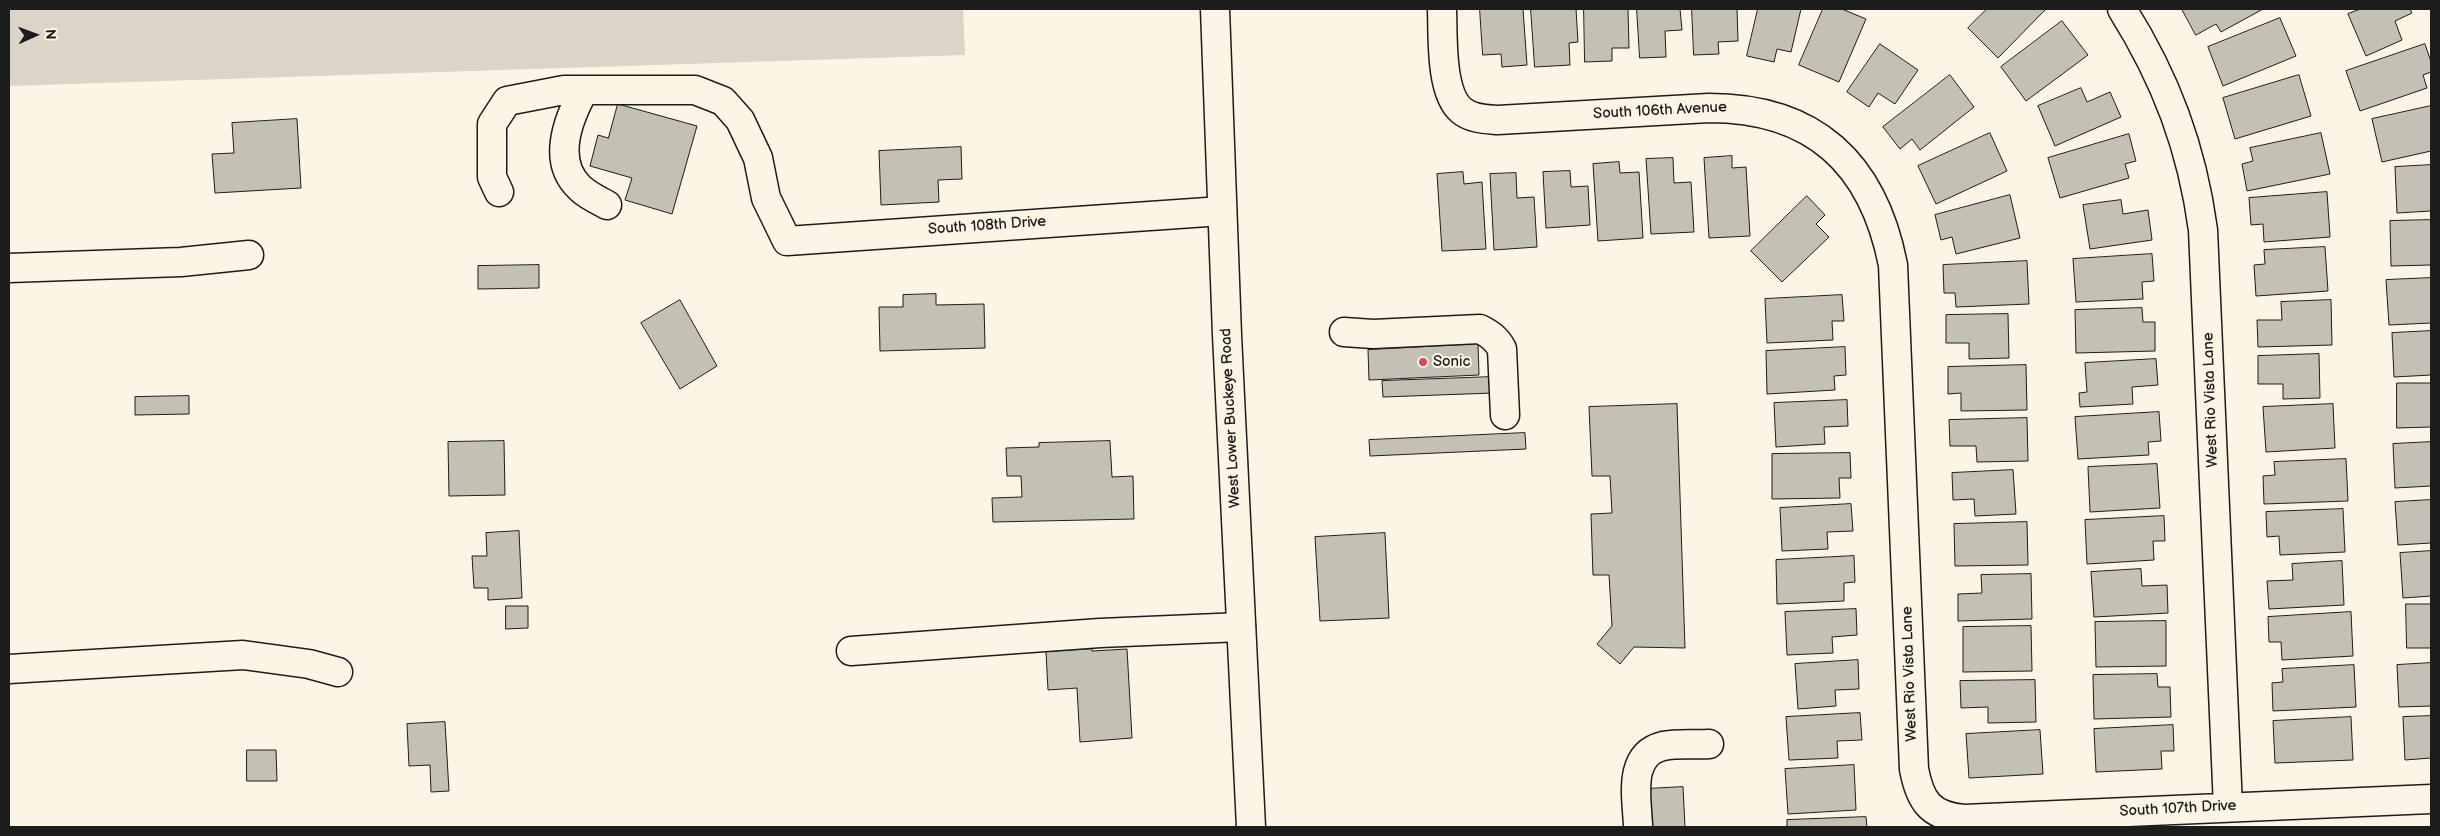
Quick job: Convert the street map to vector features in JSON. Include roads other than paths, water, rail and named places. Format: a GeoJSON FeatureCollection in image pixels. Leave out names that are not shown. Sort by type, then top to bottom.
{"type":"FeatureCollection","features":[{"type":"Feature","properties":{"kind":"street","name":"West Lower Buckeye Road"},"geometry":{"type":"LineString","coordinates":[[1215,9],[1222,211],[1251,827]]}},
{"type":"Feature","properties":{"kind":"street","name":"South 106th Avenue"},"geometry":{"type":"LineString","coordinates":[[1442,9],[1448,86],[1453,100],[1461,110],[1473,117],[1498,120],[1709,108],[1735,108],[1762,112],[1810,132],[1849,163],[1865,184]]}},
{"type":"Feature","properties":{"kind":"street","name":"West Rio Vista Lane"},"geometry":{"type":"LineString","coordinates":[[2122,9],[2141,40],[2158,74],[2182,132],[2193,171],[2202,222],[2228,807]]}},
{"type":"Feature","properties":{"kind":"street"},"geometry":{"type":"LineString","coordinates":[[499,192],[492,177],[492,124],[507,101],[564,90],[584,90],[570,116],[564,150],[567,172],[580,189],[607,205]]}},
{"type":"Feature","properties":{"kind":"street","name":"South 108th Drive"},"geometry":{"type":"LineString","coordinates":[[584,90],[695,90],[723,101],[740,120],[758,158],[766,198],[787,241],[1222,211]]}},
{"type":"Feature","properties":{"kind":"street","name":"West Rio Vista Lane"},"geometry":{"type":"LineString","coordinates":[[1865,184],[1885,230],[1893,265],[1914,769],[1919,789],[1929,806]]}},
{"type":"Feature","properties":{"kind":"street"},"geometry":{"type":"LineString","coordinates":[[9,268],[181,262],[249,255]]}},
{"type":"Feature","properties":{"kind":"street"},"geometry":{"type":"LineString","coordinates":[[1344,332],[1373,334],[1480,330],[1487,332],[1498,341],[1502,349],[1505,416]]}},
{"type":"Feature","properties":{"kind":"street"},"geometry":{"type":"LineString","coordinates":[[851,651],[1100,633],[1241,627]]}},
{"type":"Feature","properties":{"kind":"street"},"geometry":{"type":"LineString","coordinates":[[9,669],[243,655],[309,664],[338,672]]}},
{"type":"Feature","properties":{"kind":"street"},"geometry":{"type":"LineString","coordinates":[[1638,826],[1636,781],[1640,761],[1648,752],[1664,746],[1710,744]]}},
{"type":"Feature","properties":{"kind":"street","name":"South 107th Drive"},"geometry":{"type":"LineString","coordinates":[[1929,806],[1939,814],[1964,819],[2431,800]]}},
{"type":"Feature","properties":{"kind":"place","name":"Sonic"},"geometry":{"type":"Point","coordinates":[1423,362]}}]}
